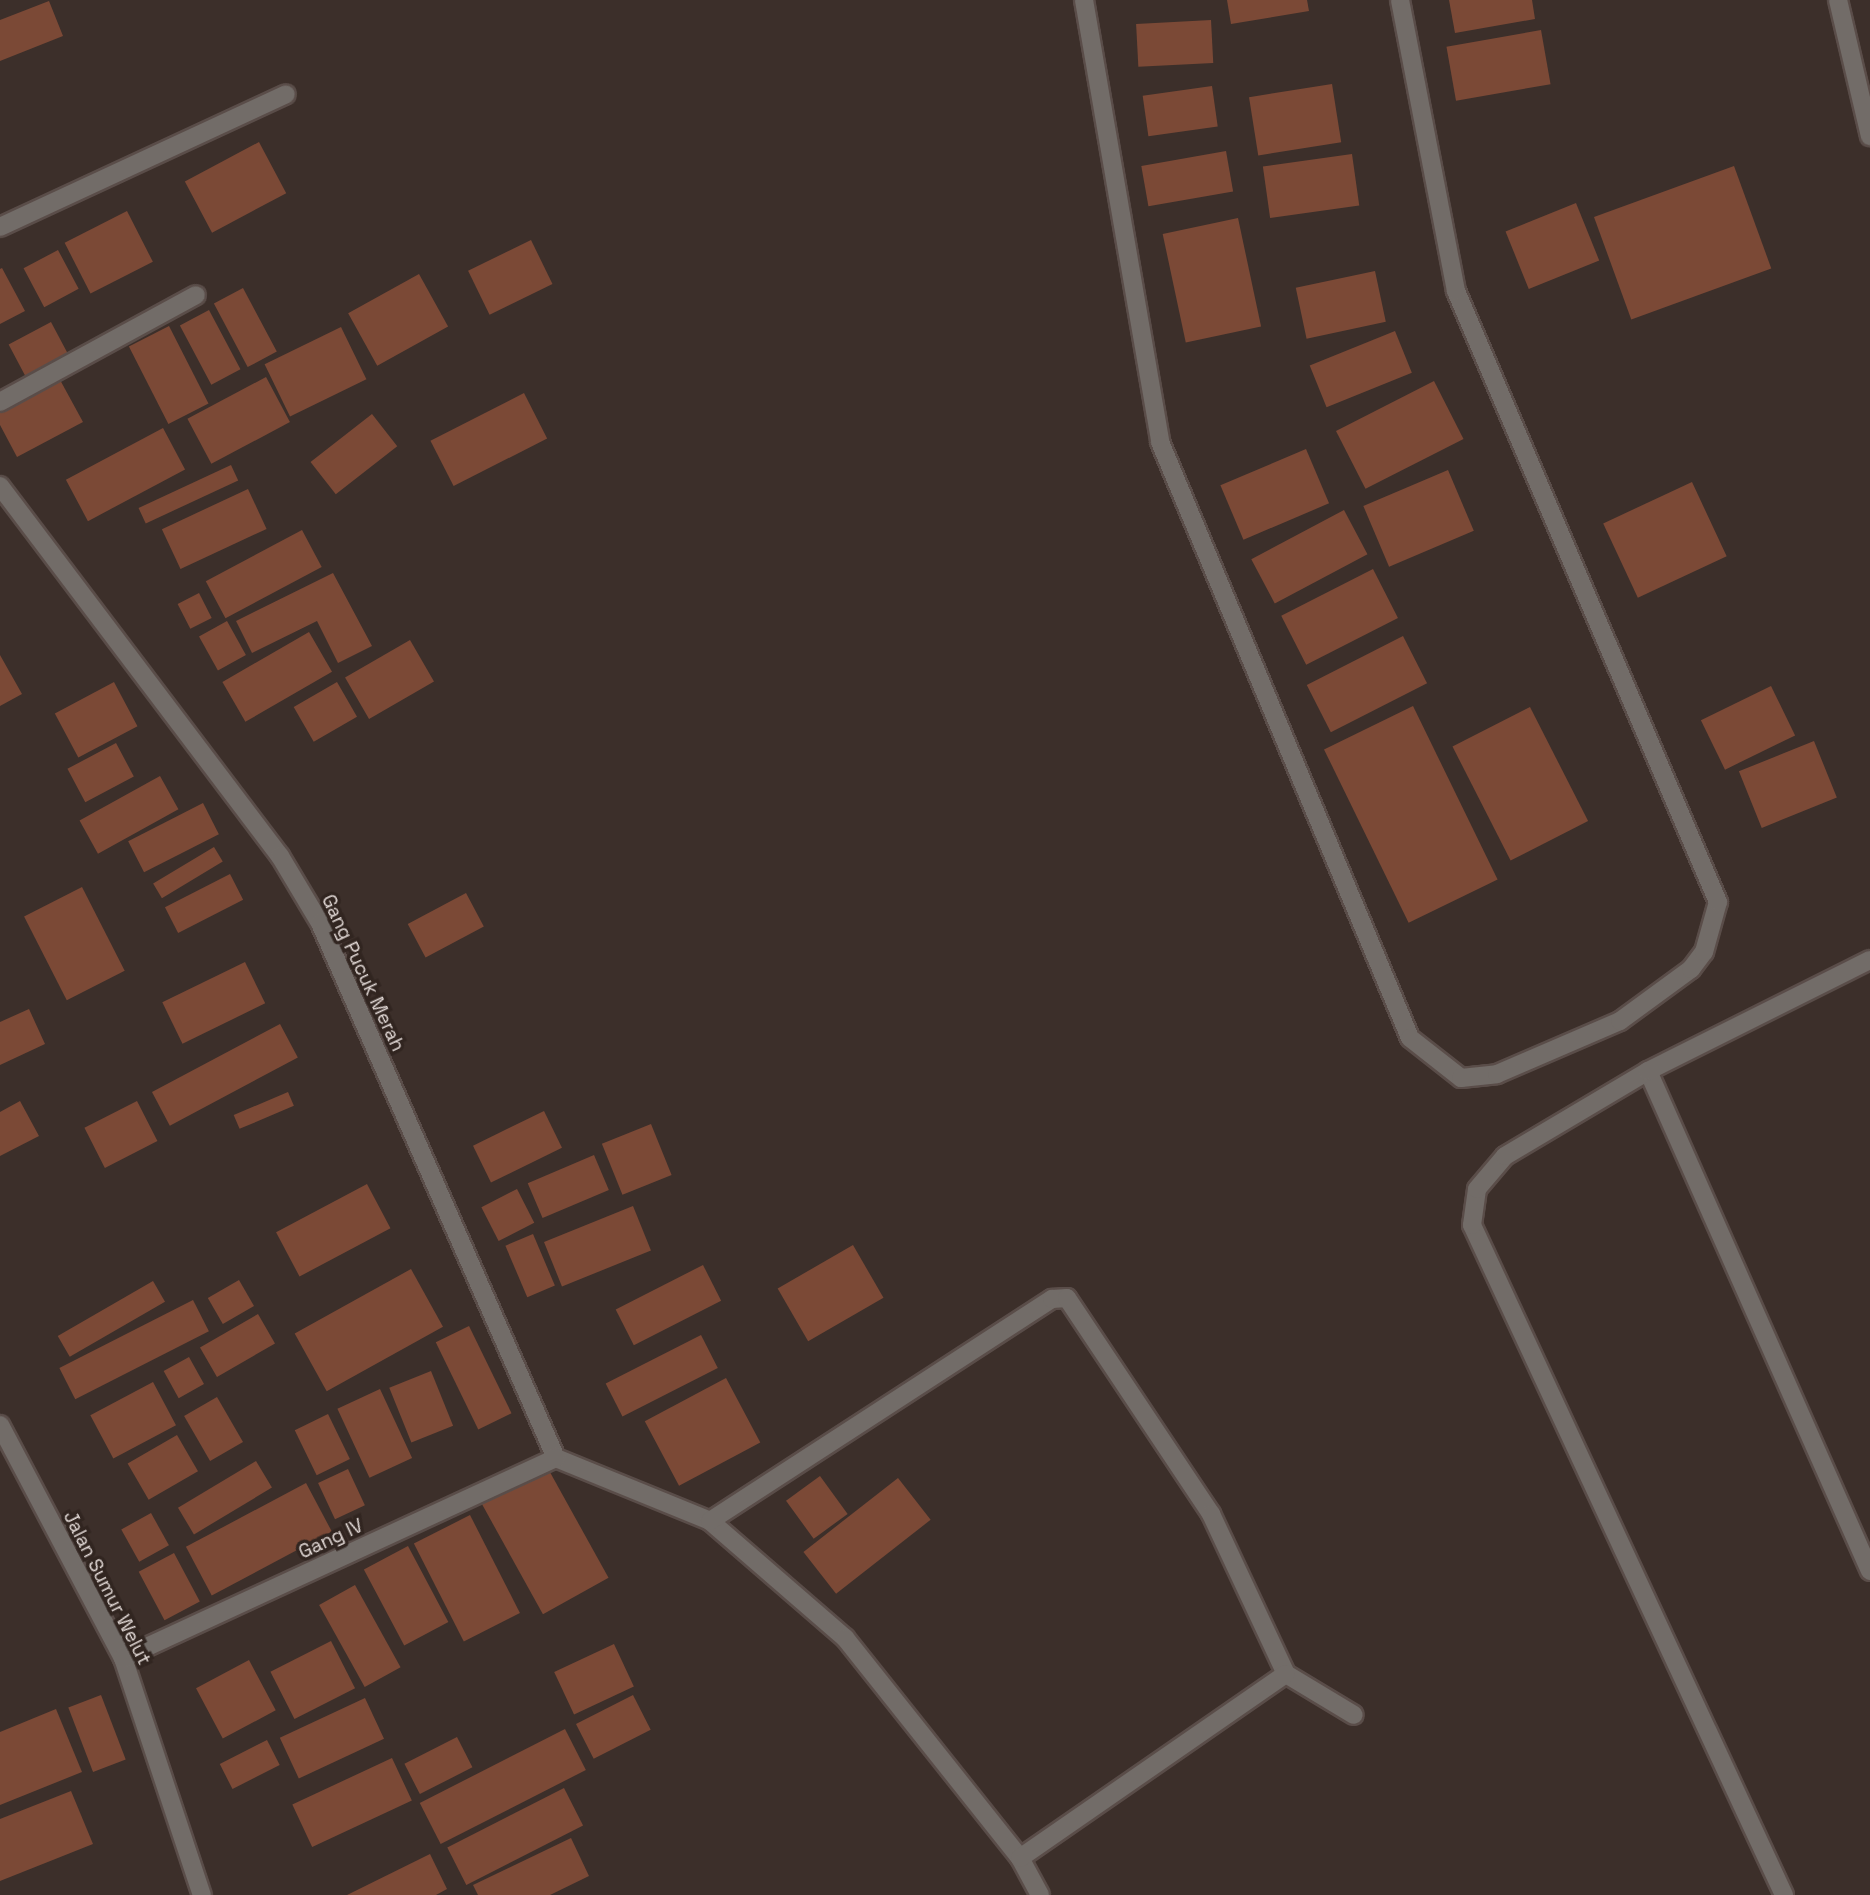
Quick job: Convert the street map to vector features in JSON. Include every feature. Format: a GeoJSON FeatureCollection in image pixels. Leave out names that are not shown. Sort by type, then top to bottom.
{"type":"FeatureCollection","features":[{"type":"Feature","properties":{"kind":"street"},"geometry":{"type":"LineString","coordinates":[[1084,0],[1160,442],[1410,1038],[1461,1078],[1497,1074],[1620,1021],[1691,970],[1704,952],[1718,902],[1456,291],[1401,0]]}},
{"type":"Feature","properties":{"kind":"street"},"geometry":{"type":"LineString","coordinates":[[1838,0],[1870,136]]}},
{"type":"Feature","properties":{"kind":"street"},"geometry":{"type":"LineString","coordinates":[[0,227],[286,94]]}},
{"type":"Feature","properties":{"kind":"street"},"geometry":{"type":"LineString","coordinates":[[0,402],[197,295]]}},
{"type":"Feature","properties":{"kind":"street","name":"Gang Pucuk Merah"},"geometry":{"type":"LineString","coordinates":[[0,486],[280,856],[320,923],[556,1458]]}},
{"type":"Feature","properties":{"kind":"street"},"geometry":{"type":"LineString","coordinates":[[1784,1895],[1472,1225],[1477,1189],[1505,1156],[1648,1071],[1868,968]]}},
{"type":"Feature","properties":{"kind":"street"},"geometry":{"type":"LineString","coordinates":[[1648,1071],[1870,1571]]}},
{"type":"Feature","properties":{"kind":"street"},"geometry":{"type":"LineString","coordinates":[[709,1521],[1030,1313],[1067,1298],[1211,1514],[1286,1674],[1354,1715]]}},
{"type":"Feature","properties":{"kind":"street","name":"Jalan Sumur Welut"},"geometry":{"type":"LineString","coordinates":[[0,1425],[123,1658],[202,1895]]}},
{"type":"Feature","properties":{"kind":"street"},"geometry":{"type":"LineString","coordinates":[[556,1458],[709,1521],[845,1638],[1020,1858],[1040,1895]]}},
{"type":"Feature","properties":{"kind":"street","name":"Gang IV"},"geometry":{"type":"LineString","coordinates":[[123,1658],[556,1458]]}},
{"type":"Feature","properties":{"kind":"street"},"geometry":{"type":"LineString","coordinates":[[1020,1858],[1286,1674]]}},
{"type":"Feature","properties":{"kind":"building"},"geometry":{"type":"Polygon","coordinates":[[[1227,0],[1307,0],[1309,11],[1231,24],[1227,0]]]}},
{"type":"Feature","properties":{"kind":"building"},"geometry":{"type":"Polygon","coordinates":[[[1449,0],[1532,0],[1535,19],[1455,33],[1449,0]]]}},
{"type":"Feature","properties":{"kind":"building"},"geometry":{"type":"Polygon","coordinates":[[[49,1],[63,36],[0,61],[0,20],[49,1]]]}},
{"type":"Feature","properties":{"kind":"building"},"geometry":{"type":"Polygon","coordinates":[[[1211,20],[1213,63],[1138,67],[1136,24],[1211,20]]]}},
{"type":"Feature","properties":{"kind":"building"},"geometry":{"type":"Polygon","coordinates":[[[1541,30],[1551,84],[1456,101],[1446,47],[1541,30]]]}},
{"type":"Feature","properties":{"kind":"building"},"geometry":{"type":"Polygon","coordinates":[[[1332,84],[1341,142],[1258,155],[1249,97],[1332,84]]]}},
{"type":"Feature","properties":{"kind":"building"},"geometry":{"type":"Polygon","coordinates":[[[1212,86],[1218,127],[1148,136],[1143,96],[1212,86]]]}},
{"type":"Feature","properties":{"kind":"building"},"geometry":{"type":"Polygon","coordinates":[[[259,142],[286,193],[212,233],[185,181],[259,142]]]}},
{"type":"Feature","properties":{"kind":"building"},"geometry":{"type":"Polygon","coordinates":[[[1226,151],[1233,191],[1148,206],[1141,166],[1226,151]]]}},
{"type":"Feature","properties":{"kind":"building"},"geometry":{"type":"Polygon","coordinates":[[[1352,154],[1359,205],[1270,218],[1263,167],[1352,154]]]}},
{"type":"Feature","properties":{"kind":"building"},"geometry":{"type":"Polygon","coordinates":[[[1734,166],[1771,268],[1631,319],[1594,217],[1734,166]]]}},
{"type":"Feature","properties":{"kind":"building"},"geometry":{"type":"Polygon","coordinates":[[[1576,203],[1599,260],[1529,289],[1506,231],[1576,203]]]}},
{"type":"Feature","properties":{"kind":"building"},"geometry":{"type":"Polygon","coordinates":[[[127,211],[153,262],[91,294],[65,243],[127,211]]]}},
{"type":"Feature","properties":{"kind":"building"},"geometry":{"type":"Polygon","coordinates":[[[1238,218],[1261,327],[1186,343],[1163,234],[1238,218]]]}},
{"type":"Feature","properties":{"kind":"building"},"geometry":{"type":"Polygon","coordinates":[[[531,240],[552,284],[490,315],[468,271],[531,240]]]}},
{"type":"Feature","properties":{"kind":"building"},"geometry":{"type":"Polygon","coordinates":[[[58,250],[79,289],[44,307],[24,268],[58,250]]]}},
{"type":"Feature","properties":{"kind":"building"},"geometry":{"type":"Polygon","coordinates":[[[2,268],[25,311],[0,324],[0,269],[2,268]]]}},
{"type":"Feature","properties":{"kind":"building"},"geometry":{"type":"Polygon","coordinates":[[[1375,271],[1386,322],[1307,339],[1296,288],[1375,271]]]}},
{"type":"Feature","properties":{"kind":"building"},"geometry":{"type":"Polygon","coordinates":[[[419,274],[448,326],[377,366],[348,313],[419,274]]]}},
{"type":"Feature","properties":{"kind":"building"},"geometry":{"type":"Polygon","coordinates":[[[243,288],[277,352],[248,367],[214,303],[243,288]]]}},
{"type":"Feature","properties":{"kind":"building"},"geometry":{"type":"Polygon","coordinates":[[[209,310],[240,369],[211,385],[180,325],[209,310]]]}},
{"type":"Feature","properties":{"kind":"building"},"geometry":{"type":"Polygon","coordinates":[[[51,322],[70,358],[28,381],[9,345],[51,322]]]}},
{"type":"Feature","properties":{"kind":"building"},"geometry":{"type":"Polygon","coordinates":[[[169,326],[208,404],[168,424],[129,346],[169,326]]]}},
{"type":"Feature","properties":{"kind":"building"},"geometry":{"type":"Polygon","coordinates":[[[341,327],[366,379],[290,416],[265,364],[341,327]]]}},
{"type":"Feature","properties":{"kind":"building"},"geometry":{"type":"Polygon","coordinates":[[[1395,331],[1412,373],[1327,407],[1310,365],[1395,331]]]}},
{"type":"Feature","properties":{"kind":"building"},"geometry":{"type":"Polygon","coordinates":[[[266,377],[290,422],[211,464],[187,419],[266,377]]]}},
{"type":"Feature","properties":{"kind":"building"},"geometry":{"type":"Polygon","coordinates":[[[59,378],[83,422],[17,457],[0,425],[0,409],[59,378]]]}},
{"type":"Feature","properties":{"kind":"building"},"geometry":{"type":"Polygon","coordinates":[[[1434,381],[1464,439],[1365,489],[1336,431],[1434,381]]]}},
{"type":"Feature","properties":{"kind":"building"},"geometry":{"type":"Polygon","coordinates":[[[524,393],[547,438],[454,486],[430,441],[524,393]]]}},
{"type":"Feature","properties":{"kind":"building"},"geometry":{"type":"Polygon","coordinates":[[[372,414],[397,446],[336,494],[311,462],[372,414]]]}},
{"type":"Feature","properties":{"kind":"building"},"geometry":{"type":"Polygon","coordinates":[[[163,428],[185,469],[88,521],[66,480],[163,428]]]}},
{"type":"Feature","properties":{"kind":"building"},"geometry":{"type":"Polygon","coordinates":[[[1306,449],[1329,503],[1243,540],[1220,485],[1306,449]]]}},
{"type":"Feature","properties":{"kind":"building"},"geometry":{"type":"Polygon","coordinates":[[[231,465],[238,480],[146,524],[139,508],[231,465]]]}},
{"type":"Feature","properties":{"kind":"building"},"geometry":{"type":"Polygon","coordinates":[[[1448,470],[1474,531],[1389,567],[1363,506],[1448,470]]]}},
{"type":"Feature","properties":{"kind":"building"},"geometry":{"type":"Polygon","coordinates":[[[1692,482],[1727,556],[1638,598],[1603,523],[1692,482]]]}},
{"type":"Feature","properties":{"kind":"building"},"geometry":{"type":"Polygon","coordinates":[[[248,489],[267,529],[180,569],[162,529],[248,489]]]}},
{"type":"Feature","properties":{"kind":"building"},"geometry":{"type":"Polygon","coordinates":[[[1344,510],[1367,554],[1275,603],[1251,559],[1344,510]]]}},
{"type":"Feature","properties":{"kind":"building"},"geometry":{"type":"Polygon","coordinates":[[[302,530],[322,567],[225,618],[206,581],[302,530]]]}},
{"type":"Feature","properties":{"kind":"building"},"geometry":{"type":"Polygon","coordinates":[[[1373,569],[1398,618],[1306,665],[1281,616],[1373,569]]]}},
{"type":"Feature","properties":{"kind":"building"},"geometry":{"type":"Polygon","coordinates":[[[333,573],[372,646],[338,663],[317,621],[252,653],[236,621],[333,573]]]}},
{"type":"Feature","properties":{"kind":"building"},"geometry":{"type":"Polygon","coordinates":[[[199,593],[212,618],[190,629],[178,604],[199,593]]]}},
{"type":"Feature","properties":{"kind":"building"},"geometry":{"type":"Polygon","coordinates":[[[227,621],[246,655],[218,671],[199,637],[227,621]]]}},
{"type":"Feature","properties":{"kind":"building"},"geometry":{"type":"Polygon","coordinates":[[[309,632],[332,672],[245,722],[222,682],[309,632]]]}},
{"type":"Feature","properties":{"kind":"building"},"geometry":{"type":"Polygon","coordinates":[[[1403,636],[1427,683],[1331,732],[1307,685],[1403,636]]]}},
{"type":"Feature","properties":{"kind":"building"},"geometry":{"type":"Polygon","coordinates":[[[410,640],[434,682],[369,719],[345,678],[410,640]]]}},
{"type":"Feature","properties":{"kind":"building"},"geometry":{"type":"Polygon","coordinates":[[[0,655],[22,694],[0,706],[0,655]]]}},
{"type":"Feature","properties":{"kind":"building"},"geometry":{"type":"Polygon","coordinates":[[[114,682],[137,726],[78,758],[55,713],[114,682]]]}},
{"type":"Feature","properties":{"kind":"building"},"geometry":{"type":"Polygon","coordinates":[[[337,682],[357,717],[314,742],[294,707],[337,682]]]}},
{"type":"Feature","properties":{"kind":"building"},"geometry":{"type":"Polygon","coordinates":[[[1771,686],[1795,735],[1725,770],[1701,720],[1771,686]]]}},
{"type":"Feature","properties":{"kind":"building"},"geometry":{"type":"Polygon","coordinates":[[[1413,706],[1498,879],[1409,923],[1324,749],[1413,706]]]}},
{"type":"Feature","properties":{"kind":"building"},"geometry":{"type":"Polygon","coordinates":[[[1530,707],[1588,821],[1511,861],[1452,746],[1530,707]]]}},
{"type":"Feature","properties":{"kind":"building"},"geometry":{"type":"Polygon","coordinates":[[[1814,741],[1837,798],[1762,828],[1739,771],[1814,741]]]}},
{"type":"Feature","properties":{"kind":"building"},"geometry":{"type":"Polygon","coordinates":[[[116,743],[134,777],[85,802],[67,769],[116,743]]]}},
{"type":"Feature","properties":{"kind":"building"},"geometry":{"type":"Polygon","coordinates":[[[160,776],[178,809],[98,854],[80,821],[160,776]]]}},
{"type":"Feature","properties":{"kind":"building"},"geometry":{"type":"Polygon","coordinates":[[[203,803],[219,834],[144,872],[128,841],[203,803]]]}},
{"type":"Feature","properties":{"kind":"building"},"geometry":{"type":"Polygon","coordinates":[[[214,847],[223,862],[162,898],[153,884],[214,847]]]}},
{"type":"Feature","properties":{"kind":"building"},"geometry":{"type":"Polygon","coordinates":[[[230,874],[243,900],[178,933],[165,907],[230,874]]]}},
{"type":"Feature","properties":{"kind":"building"},"geometry":{"type":"Polygon","coordinates":[[[82,887],[125,971],[67,1000],[24,917],[82,887]]]}},
{"type":"Feature","properties":{"kind":"building"},"geometry":{"type":"Polygon","coordinates":[[[466,893],[484,927],[426,958],[408,924],[466,893]]]}},
{"type":"Feature","properties":{"kind":"building"},"geometry":{"type":"Polygon","coordinates":[[[245,962],[265,1003],[182,1044],[162,1002],[245,962]]]}},
{"type":"Feature","properties":{"kind":"building"},"geometry":{"type":"Polygon","coordinates":[[[29,1009],[45,1044],[0,1065],[0,1022],[29,1009]]]}},
{"type":"Feature","properties":{"kind":"building"},"geometry":{"type":"Polygon","coordinates":[[[280,1024],[298,1058],[170,1126],[152,1092],[280,1024]]]}},
{"type":"Feature","properties":{"kind":"building"},"geometry":{"type":"Polygon","coordinates":[[[288,1092],[294,1106],[240,1129],[234,1115],[288,1092]]]}},
{"type":"Feature","properties":{"kind":"building"},"geometry":{"type":"Polygon","coordinates":[[[20,1101],[39,1136],[0,1156],[0,1112],[20,1101]]]}},
{"type":"Feature","properties":{"kind":"building"},"geometry":{"type":"Polygon","coordinates":[[[137,1101],[157,1141],[105,1168],[84,1128],[137,1101]]]}},
{"type":"Feature","properties":{"kind":"building"},"geometry":{"type":"Polygon","coordinates":[[[544,1111],[562,1148],[491,1182],[473,1146],[544,1111]]]}},
{"type":"Feature","properties":{"kind":"building"},"geometry":{"type":"Polygon","coordinates":[[[651,1124],[672,1175],[622,1195],[602,1144],[651,1124]]]}},
{"type":"Feature","properties":{"kind":"building"},"geometry":{"type":"Polygon","coordinates":[[[594,1155],[609,1190],[543,1218],[528,1183],[594,1155]]]}},
{"type":"Feature","properties":{"kind":"building"},"geometry":{"type":"Polygon","coordinates":[[[367,1184],[390,1228],[300,1277],[276,1232],[367,1184]]]}},
{"type":"Feature","properties":{"kind":"building"},"geometry":{"type":"Polygon","coordinates":[[[517,1189],[534,1223],[499,1241],[481,1207],[517,1189]]]}},
{"type":"Feature","properties":{"kind":"building"},"geometry":{"type":"Polygon","coordinates":[[[633,1206],[651,1251],[562,1286],[544,1242],[633,1206]]]}},
{"type":"Feature","properties":{"kind":"building"},"geometry":{"type":"Polygon","coordinates":[[[533,1234],[555,1286],[527,1297],[505,1246],[533,1234]]]}},
{"type":"Feature","properties":{"kind":"building"},"geometry":{"type":"Polygon","coordinates":[[[853,1245],[883,1298],[808,1341],[778,1288],[853,1245]]]}},
{"type":"Feature","properties":{"kind":"building"},"geometry":{"type":"Polygon","coordinates":[[[703,1265],[721,1301],[634,1345],[616,1309],[703,1265]]]}},
{"type":"Feature","properties":{"kind":"building"},"geometry":{"type":"Polygon","coordinates":[[[411,1269],[443,1327],[327,1391],[295,1333],[411,1269]]]}},
{"type":"Feature","properties":{"kind":"building"},"geometry":{"type":"Polygon","coordinates":[[[239,1280],[254,1306],[223,1324],[208,1298],[239,1280]]]}},
{"type":"Feature","properties":{"kind":"building"},"geometry":{"type":"Polygon","coordinates":[[[153,1281],[165,1302],[70,1357],[58,1336],[153,1281]]]}},
{"type":"Feature","properties":{"kind":"building"},"geometry":{"type":"Polygon","coordinates":[[[193,1300],[209,1331],[75,1399],[59,1368],[193,1300]]]}},
{"type":"Feature","properties":{"kind":"building"},"geometry":{"type":"Polygon","coordinates":[[[258,1314],[275,1343],[217,1377],[200,1348],[258,1314]]]}},
{"type":"Feature","properties":{"kind":"building"},"geometry":{"type":"Polygon","coordinates":[[[469,1326],[512,1413],[478,1429],[436,1342],[469,1326]]]}},
{"type":"Feature","properties":{"kind":"building"},"geometry":{"type":"Polygon","coordinates":[[[701,1335],[718,1368],[622,1417],[606,1384],[701,1335]]]}},
{"type":"Feature","properties":{"kind":"building"},"geometry":{"type":"Polygon","coordinates":[[[189,1357],[204,1384],[179,1398],[164,1371],[189,1357]]]}},
{"type":"Feature","properties":{"kind":"building"},"geometry":{"type":"Polygon","coordinates":[[[431,1371],[453,1426],[411,1443],[389,1388],[431,1371]]]}},
{"type":"Feature","properties":{"kind":"building"},"geometry":{"type":"Polygon","coordinates":[[[726,1378],[760,1442],[679,1486],[645,1421],[726,1378]]]}},
{"type":"Feature","properties":{"kind":"building"},"geometry":{"type":"Polygon","coordinates":[[[153,1382],[176,1425],[113,1459],[90,1415],[153,1382]]]}},
{"type":"Feature","properties":{"kind":"building"},"geometry":{"type":"Polygon","coordinates":[[[380,1389],[412,1458],[370,1478],[337,1409],[380,1389]]]}},
{"type":"Feature","properties":{"kind":"building"},"geometry":{"type":"Polygon","coordinates":[[[217,1397],[243,1442],[210,1461],[184,1416],[217,1397]]]}},
{"type":"Feature","properties":{"kind":"building"},"geometry":{"type":"Polygon","coordinates":[[[328,1414],[350,1459],[317,1475],[295,1430],[328,1414]]]}},
{"type":"Feature","properties":{"kind":"building"},"geometry":{"type":"Polygon","coordinates":[[[177,1435],[198,1471],[149,1500],[128,1464],[177,1435]]]}},
{"type":"Feature","properties":{"kind":"building"},"geometry":{"type":"Polygon","coordinates":[[[256,1461],[272,1488],[194,1534],[178,1508],[256,1461]]]}},
{"type":"Feature","properties":{"kind":"building"},"geometry":{"type":"Polygon","coordinates":[[[546,1465],[609,1578],[543,1614],[480,1501],[546,1465]]]}},
{"type":"Feature","properties":{"kind":"building"},"geometry":{"type":"Polygon","coordinates":[[[348,1469],[365,1505],[335,1519],[318,1483],[348,1469]]]}},
{"type":"Feature","properties":{"kind":"building"},"geometry":{"type":"Polygon","coordinates":[[[820,1476],[848,1514],[814,1539],[786,1501],[820,1476]]]}},
{"type":"Feature","properties":{"kind":"building"},"geometry":{"type":"Polygon","coordinates":[[[898,1478],[931,1520],[836,1594],[803,1552],[898,1478]]]}},
{"type":"Feature","properties":{"kind":"building"},"geometry":{"type":"Polygon","coordinates":[[[306,1483],[332,1532],[212,1595],[186,1547],[306,1483]]]}},
{"type":"Feature","properties":{"kind":"building"},"geometry":{"type":"Polygon","coordinates":[[[151,1513],[169,1545],[139,1562],[121,1529],[151,1513]]]}},
{"type":"Feature","properties":{"kind":"building"},"geometry":{"type":"Polygon","coordinates":[[[470,1515],[520,1613],[464,1642],[414,1544],[470,1515]]]}},
{"type":"Feature","properties":{"kind":"building"},"geometry":{"type":"Polygon","coordinates":[[[408,1546],[448,1622],[404,1645],[364,1569],[408,1546]]]}},
{"type":"Feature","properties":{"kind":"building"},"geometry":{"type":"Polygon","coordinates":[[[174,1553],[200,1602],[165,1620],[139,1572],[174,1553]]]}},
{"type":"Feature","properties":{"kind":"building"},"geometry":{"type":"Polygon","coordinates":[[[355,1585],[401,1667],[365,1687],[319,1605],[355,1585]]]}},
{"type":"Feature","properties":{"kind":"building"},"geometry":{"type":"Polygon","coordinates":[[[331,1641],[355,1688],[294,1719],[270,1672],[331,1641]]]}},
{"type":"Feature","properties":{"kind":"building"},"geometry":{"type":"Polygon","coordinates":[[[614,1644],[634,1687],[574,1714],[554,1672],[614,1644]]]}},
{"type":"Feature","properties":{"kind":"building"},"geometry":{"type":"Polygon","coordinates":[[[249,1660],[276,1710],[223,1738],[196,1688],[249,1660]]]}},
{"type":"Feature","properties":{"kind":"building"},"geometry":{"type":"Polygon","coordinates":[[[101,1695],[126,1759],[93,1772],[68,1708],[101,1695]]]}},
{"type":"Feature","properties":{"kind":"building"},"geometry":{"type":"Polygon","coordinates":[[[633,1695],[651,1730],[594,1759],[576,1724],[633,1695]]]}},
{"type":"Feature","properties":{"kind":"building"},"geometry":{"type":"Polygon","coordinates":[[[365,1698],[384,1739],[299,1779],[280,1738],[365,1698]]]}},
{"type":"Feature","properties":{"kind":"building"},"geometry":{"type":"Polygon","coordinates":[[[56,1709],[82,1772],[0,1805],[0,1732],[56,1709]]]}},
{"type":"Feature","properties":{"kind":"building"},"geometry":{"type":"Polygon","coordinates":[[[565,1729],[586,1770],[441,1844],[420,1803],[565,1729]]]}},
{"type":"Feature","properties":{"kind":"building"},"geometry":{"type":"Polygon","coordinates":[[[457,1737],[472,1767],[420,1794],[404,1764],[457,1737]]]}},
{"type":"Feature","properties":{"kind":"building"},"geometry":{"type":"Polygon","coordinates":[[[267,1740],[280,1765],[232,1789],[220,1764],[267,1740]]]}},
{"type":"Feature","properties":{"kind":"building"},"geometry":{"type":"Polygon","coordinates":[[[392,1758],[412,1801],[312,1847],[292,1804],[392,1758]]]}},
{"type":"Feature","properties":{"kind":"building"},"geometry":{"type":"Polygon","coordinates":[[[564,1788],[583,1825],[466,1885],[447,1847],[564,1788]]]}},
{"type":"Feature","properties":{"kind":"building"},"geometry":{"type":"Polygon","coordinates":[[[71,1791],[93,1844],[0,1881],[0,1819],[71,1791]]]}},
{"type":"Feature","properties":{"kind":"building"},"geometry":{"type":"Polygon","coordinates":[[[571,1838],[589,1876],[550,1895],[478,1895],[473,1885],[571,1838]]]}},
{"type":"Feature","properties":{"kind":"building"},"geometry":{"type":"Polygon","coordinates":[[[430,1854],[447,1889],[436,1895],[347,1895],[430,1854]]]}}]}
